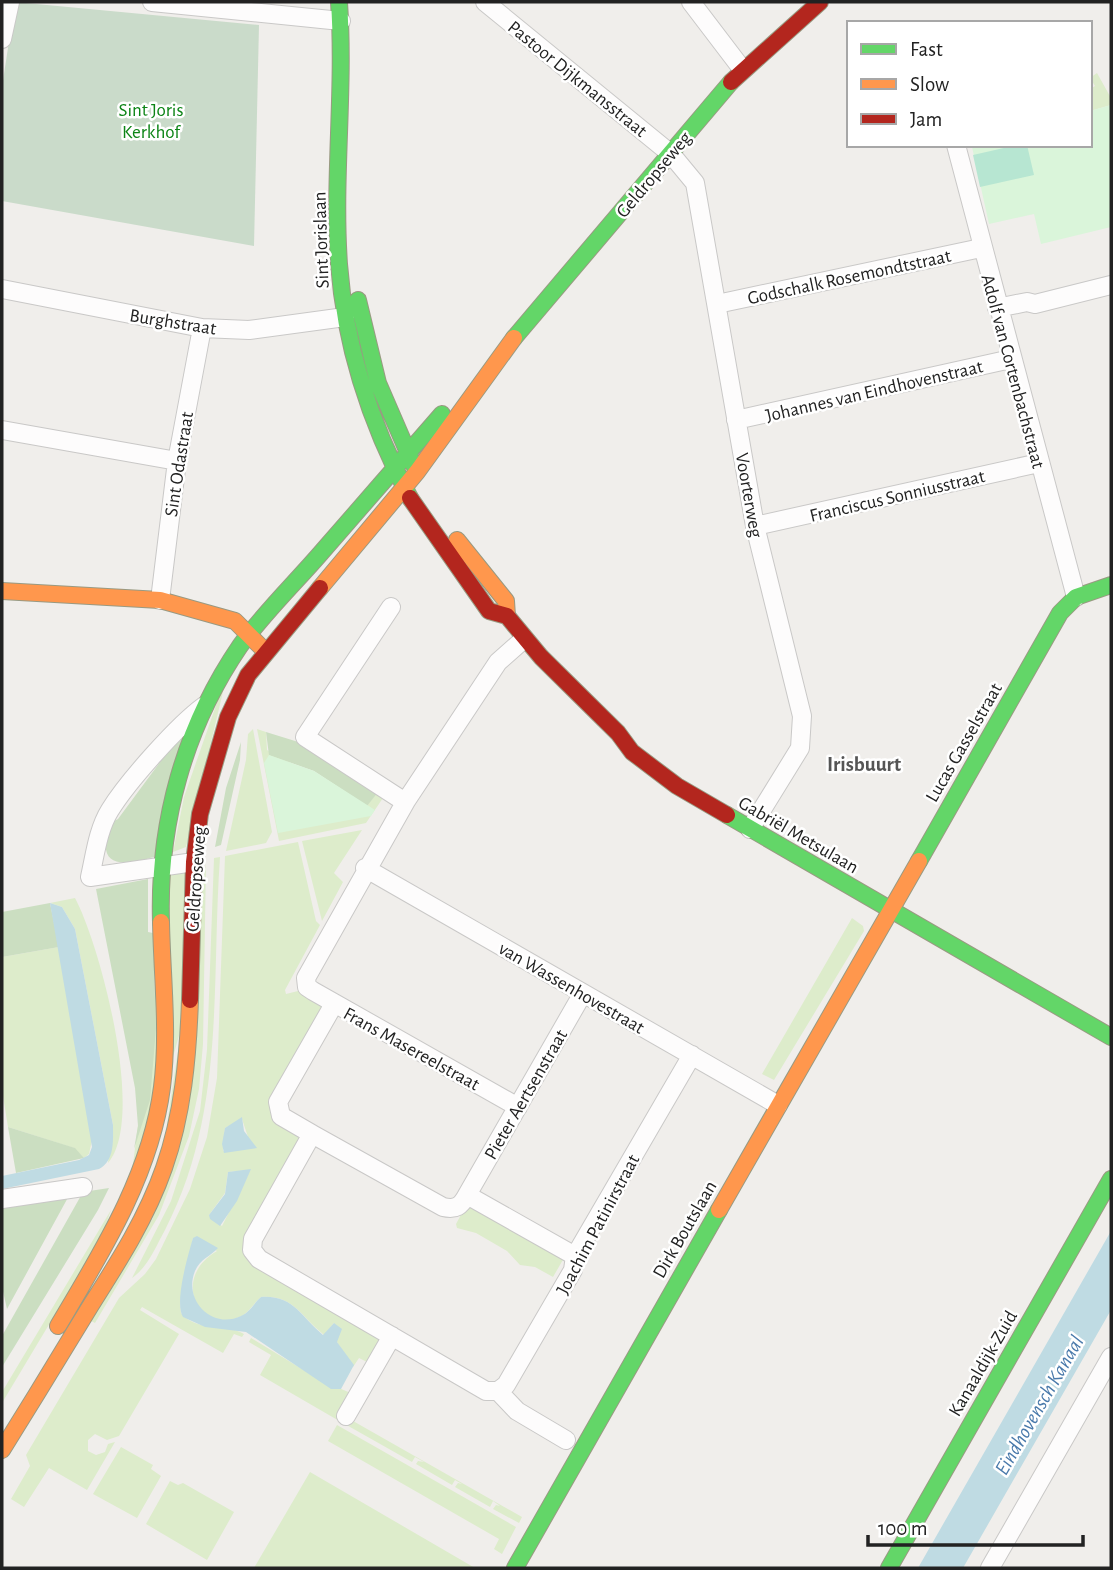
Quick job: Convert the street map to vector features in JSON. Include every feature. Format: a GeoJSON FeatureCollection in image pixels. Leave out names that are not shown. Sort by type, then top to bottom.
{"type":"FeatureCollection","features":[{"type":"Feature","properties":{"kind":"street"},"geometry":{"type":"LineString","coordinates":[[2,40],[10,2]]}},
{"type":"Feature","properties":{"kind":"street"},"geometry":{"type":"LineString","coordinates":[[152,2],[341,21]]}},
{"type":"Feature","properties":{"kind":"street","name":"Sint Jorislaan"},"geometry":{"type":"LineString","coordinates":[[340,2],[338,232],[345,317],[358,376],[394,468],[404,486]]}},
{"type":"Feature","properties":{"kind":"street","name":"Sint Jorislaan"},"geometry":{"type":"LineString","coordinates":[[353,2],[351,253],[369,350],[378,383],[417,472]]}},
{"type":"Feature","properties":{"kind":"street","name":"Pastoor Dijkmansstraat"},"geometry":{"type":"LineString","coordinates":[[485,2],[671,154]]}},
{"type":"Feature","properties":{"kind":"street"},"geometry":{"type":"LineString","coordinates":[[691,2],[742,69]]}},
{"type":"Feature","properties":{"kind":"street","name":"Geldropseweg"},"geometry":{"type":"LineString","coordinates":[[2,1450],[122,1255],[143,1218],[164,1168],[179,1115],[188,1052],[194,862],[206,783],[228,717],[248,675],[417,472],[498,357],[742,69],[820,2]]}},
{"type":"Feature","properties":{"kind":"street","name":"Adolf van Cortenbachstraat"},"geometry":{"type":"LineString","coordinates":[[956,147],[981,248],[1076,597]]}},
{"type":"Feature","properties":{"kind":"street","name":"Voorterweg"},"geometry":{"type":"LineString","coordinates":[[671,154],[695,183],[755,526],[802,716],[800,748],[750,829]]}},
{"type":"Feature","properties":{"kind":"street","name":"Godschalk Rosemondtstraat"},"geometry":{"type":"LineString","coordinates":[[717,304],[981,248]]}},
{"type":"Feature","properties":{"kind":"street"},"geometry":{"type":"LineString","coordinates":[[998,309],[1027,302],[1035,304],[1111,285]]}},
{"type":"Feature","properties":{"kind":"street","name":"Burghstraat"},"geometry":{"type":"LineString","coordinates":[[2,289],[202,328],[249,330],[345,317]]}},
{"type":"Feature","properties":{"kind":"street","name":"Sint Odastraat"},"geometry":{"type":"LineString","coordinates":[[160,600],[177,461],[202,328]]}},
{"type":"Feature","properties":{"kind":"street","name":"Geldropseweg"},"geometry":{"type":"LineString","coordinates":[[51,1337],[114,1231],[141,1172],[160,1103],[163,1068],[161,867],[175,793],[204,706],[246,639],[467,384],[498,357]]}},
{"type":"Feature","properties":{"kind":"street","name":"Johannes van Eindhovenstraat"},"geometry":{"type":"LineString","coordinates":[[737,420],[1011,359]]}},
{"type":"Feature","properties":{"kind":"street"},"geometry":{"type":"LineString","coordinates":[[2,430],[177,461]]}},
{"type":"Feature","properties":{"kind":"street","name":"Franciscus Sonniusstraat"},"geometry":{"type":"LineString","coordinates":[[755,526],[1039,463]]}},
{"type":"Feature","properties":{"kind":"street","name":"Gabriël Metsulaan"},"geometry":{"type":"LineString","coordinates":[[417,472],[421,487],[465,552],[506,601],[507,616],[524,639],[618,733],[632,752],[696,799],[1111,1037]]}},
{"type":"Feature","properties":{"kind":"street","name":"Gabriël Metsulaan"},"geometry":{"type":"LineString","coordinates":[[404,486],[489,611],[507,616]]}},
{"type":"Feature","properties":{"kind":"street"},"geometry":{"type":"LineString","coordinates":[[1076,597],[1111,585]]}},
{"type":"Feature","properties":{"kind":"street"},"geometry":{"type":"LineString","coordinates":[[2,591],[160,600],[221,618],[227,631],[246,639],[265,653]]}},
{"type":"Feature","properties":{"kind":"street","name":"Lucas Gasselstraat"},"geometry":{"type":"LineString","coordinates":[[890,911],[1060,613],[1076,597]]}},
{"type":"Feature","properties":{"kind":"street"},"geometry":{"type":"LineString","coordinates":[[391,607],[305,737],[405,802]]}},
{"type":"Feature","properties":{"kind":"street"},"geometry":{"type":"LineString","coordinates":[[365,868],[405,802],[498,662],[524,639]]}},
{"type":"Feature","properties":{"kind":"street","name":"Geldropseweg"},"geometry":{"type":"LineString","coordinates":[[161,867],[90,877],[100,833],[110,810],[186,719],[204,706]]}},
{"type":"Feature","properties":{"kind":"street"},"geometry":{"type":"LineString","coordinates":[[161,867],[194,862]]}},
{"type":"Feature","properties":{"kind":"street","name":"Frans Masereelstraat"},"geometry":{"type":"LineString","coordinates":[[365,868],[309,971],[307,987],[518,1107]]}},
{"type":"Feature","properties":{"kind":"street","name":"van Wassenhovestraat"},"geometry":{"type":"LineString","coordinates":[[365,868],[778,1105]]}},
{"type":"Feature","properties":{"kind":"street","name":"Dirk Boutslaan"},"geometry":{"type":"LineString","coordinates":[[515,1568],[890,911]]}},
{"type":"Feature","properties":{"kind":"street","name":"Pieter Aertsenstraat"},"geometry":{"type":"LineString","coordinates":[[467,1195],[583,993]]}},
{"type":"Feature","properties":{"kind":"street"},"geometry":{"type":"LineString","coordinates":[[334,1004],[278,1102],[281,1115],[443,1207],[452,1209],[461,1205],[467,1195],[575,1256]]}},
{"type":"Feature","properties":{"kind":"street","name":"Joachim Patinirstraat"},"geometry":{"type":"LineString","coordinates":[[498,1391],[506,1385],[573,1270],[575,1256],[692,1055]]}},
{"type":"Feature","properties":{"kind":"street"},"geometry":{"type":"LineString","coordinates":[[312,1134],[253,1239],[252,1250],[259,1259],[486,1391],[498,1391],[517,1411],[566,1440]]}},
{"type":"Feature","properties":{"kind":"street","name":"Kanaaldijk-Zuid"},"geometry":{"type":"LineString","coordinates":[[889,1568],[1111,1179]]}},
{"type":"Feature","properties":{"kind":"street"},"geometry":{"type":"LineString","coordinates":[[2,1199],[83,1187]]}},
{"type":"Feature","properties":{"kind":"street"},"geometry":{"type":"LineString","coordinates":[[346,1416],[392,1336]]}},
{"type":"Feature","properties":{"kind":"street"},"geometry":{"type":"LineString","coordinates":[[990,1568],[1111,1357]]}},
{"type":"Feature","properties":{"kind":"green space","name":"Sint Joris Kerkhof"},"geometry":{"type":"Polygon","coordinates":[[[15,2],[259,25],[254,246],[2,201],[2,87],[15,2]]]}},
{"type":"Feature","properties":{"kind":"green space"},"geometry":{"type":"Polygon","coordinates":[[[1097,73],[1111,98],[1111,105],[1092,110],[1092,88],[1095,86],[1092,77],[1097,73]]]}},
{"type":"Feature","properties":{"kind":"green space"},"geometry":{"type":"Polygon","coordinates":[[[1111,105],[1111,227],[1041,244],[1034,214],[989,224],[972,147],[1092,147],[1092,110],[1111,105]]]}},
{"type":"Feature","properties":{"kind":"green space"},"geometry":{"type":"Polygon","coordinates":[[[1008,147],[1027,147],[1034,175],[980,187],[973,155],[1008,147]]]}},
{"type":"Feature","properties":{"kind":"green space"},"geometry":{"type":"Polygon","coordinates":[[[228,671],[186,847],[173,852],[184,797],[228,671]]]}},
{"type":"Feature","properties":{"kind":"green space"},"geometry":{"type":"Polygon","coordinates":[[[186,727],[154,857],[131,862],[114,861],[106,849],[110,823],[118,819],[186,727]]]}},
{"type":"Feature","properties":{"kind":"green space"},"geometry":{"type":"Polygon","coordinates":[[[253,729],[272,832],[266,843],[226,851],[246,760],[248,734],[253,729]]]}},
{"type":"Feature","properties":{"kind":"green space"},"geometry":{"type":"Polygon","coordinates":[[[257,729],[266,732],[267,750],[367,805],[379,791],[385,795],[366,823],[279,841],[257,729]]]}},
{"type":"Feature","properties":{"kind":"green space"},"geometry":{"type":"Polygon","coordinates":[[[266,732],[308,745],[379,791],[367,806],[314,771],[269,755],[266,732]]]}},
{"type":"Feature","properties":{"kind":"green space"},"geometry":{"type":"Polygon","coordinates":[[[241,742],[240,760],[221,845],[215,847],[226,788],[241,742]]]}},
{"type":"Feature","properties":{"kind":"green space"},"geometry":{"type":"Polygon","coordinates":[[[269,755],[314,771],[375,810],[371,816],[278,833],[264,763],[269,755]]]}},
{"type":"Feature","properties":{"kind":"green space"},"geometry":{"type":"Polygon","coordinates":[[[362,830],[334,873],[343,882],[322,921],[302,841],[362,830]]]}},
{"type":"Feature","properties":{"kind":"green space"},"geometry":{"type":"Polygon","coordinates":[[[298,842],[316,921],[320,925],[285,990],[286,994],[302,990],[322,1007],[273,1098],[297,1132],[300,1143],[245,1242],[380,1339],[380,1343],[371,1364],[359,1358],[353,1367],[337,1342],[334,1323],[324,1335],[296,1308],[282,1300],[261,1297],[242,1316],[227,1320],[214,1318],[203,1312],[196,1302],[193,1289],[195,1276],[203,1263],[217,1251],[193,1238],[180,1302],[181,1313],[195,1323],[228,1328],[244,1334],[242,1337],[234,1334],[223,1353],[142,1307],[140,1310],[179,1334],[119,1436],[107,1440],[95,1434],[88,1440],[88,1451],[96,1455],[105,1452],[108,1444],[115,1442],[87,1490],[49,1468],[24,1507],[11,1499],[30,1466],[26,1455],[119,1298],[145,1274],[156,1259],[190,1189],[207,1137],[217,1078],[225,856],[298,842]],[[242,1119],[225,1128],[223,1151],[249,1140],[242,1119]],[[250,1170],[228,1172],[225,1193],[209,1215],[222,1226],[250,1170]]]}},
{"type":"Feature","properties":{"kind":"green space"},"geometry":{"type":"Polygon","coordinates":[[[220,857],[212,1047],[198,1140],[185,1185],[165,1230],[147,1262],[132,1278],[171,1201],[200,1111],[207,1050],[214,858],[220,857]]]}},
{"type":"Feature","properties":{"kind":"green space"},"geometry":{"type":"Polygon","coordinates":[[[206,863],[203,1044],[199,1089],[189,1136],[159,1215],[95,1323],[91,1321],[153,1218],[206,863]]]}},
{"type":"Feature","properties":{"kind":"green space"},"geometry":{"type":"Polygon","coordinates":[[[185,870],[182,1025],[125,1227],[170,874],[185,870]]]}},
{"type":"Feature","properties":{"kind":"green space"},"geometry":{"type":"Polygon","coordinates":[[[148,879],[148,932],[153,933],[156,1029],[150,1100],[134,1149],[138,1126],[135,1088],[96,889],[148,879]]]}},
{"type":"Feature","properties":{"kind":"green space"},"geometry":{"type":"Polygon","coordinates":[[[75,898],[96,954],[116,1032],[123,1110],[119,1141],[108,1163],[113,1125],[75,929],[62,907],[50,903],[75,898]]]}},
{"type":"Feature","properties":{"kind":"green space"},"geometry":{"type":"Polygon","coordinates":[[[50,903],[59,947],[2,957],[2,912],[50,903]]]}},
{"type":"Feature","properties":{"kind":"green space"},"geometry":{"type":"Polygon","coordinates":[[[852,918],[863,926],[864,931],[774,1080],[762,1074],[852,918]]]}},
{"type":"Feature","properties":{"kind":"green space"},"geometry":{"type":"Polygon","coordinates":[[[59,947],[92,1140],[89,1154],[84,1158],[74,1148],[8,1127],[2,1090],[2,957],[59,947]]]}},
{"type":"Feature","properties":{"kind":"green space"},"geometry":{"type":"Polygon","coordinates":[[[8,1127],[75,1148],[84,1158],[16,1173],[8,1127]]]}},
{"type":"Feature","properties":{"kind":"green space"},"geometry":{"type":"Polygon","coordinates":[[[109,1188],[2,1367],[2,1336],[83,1192],[109,1188]]]}},
{"type":"Feature","properties":{"kind":"green space"},"geometry":{"type":"Polygon","coordinates":[[[71,1192],[7,1309],[2,1287],[2,1207],[71,1192]]]}},
{"type":"Feature","properties":{"kind":"green space"},"geometry":{"type":"Polygon","coordinates":[[[473,1207],[564,1258],[553,1277],[535,1267],[520,1265],[507,1251],[476,1233],[457,1228],[456,1224],[463,1211],[473,1207]]]}},
{"type":"Feature","properties":{"kind":"green space"},"geometry":{"type":"Polygon","coordinates":[[[111,1210],[102,1236],[2,1403],[2,1392],[111,1210]]]}},
{"type":"Feature","properties":{"kind":"green space"},"geometry":{"type":"Polygon","coordinates":[[[251,1338],[320,1380],[353,1394],[341,1422],[260,1375],[271,1355],[249,1342],[251,1338]]]}},
{"type":"Feature","properties":{"kind":"green space"},"geometry":{"type":"Polygon","coordinates":[[[346,1417],[522,1517],[519,1523],[493,1509],[496,1505],[500,1506],[493,1501],[490,1507],[455,1487],[458,1483],[462,1484],[455,1480],[452,1485],[416,1464],[418,1461],[424,1462],[415,1457],[412,1462],[343,1423],[346,1417]]]}},
{"type":"Feature","properties":{"kind":"green space"},"geometry":{"type":"Polygon","coordinates":[[[337,1425],[516,1527],[502,1554],[494,1549],[499,1539],[328,1441],[337,1425]]]}},
{"type":"Feature","properties":{"kind":"green space"},"geometry":{"type":"Polygon","coordinates":[[[121,1447],[153,1465],[151,1469],[161,1476],[137,1518],[93,1494],[121,1447]]]}},
{"type":"Feature","properties":{"kind":"green space"},"geometry":{"type":"Polygon","coordinates":[[[310,1472],[322,1479],[475,1568],[254,1568],[310,1472]]]}},
{"type":"Feature","properties":{"kind":"green space"},"geometry":{"type":"Polygon","coordinates":[[[170,1481],[178,1485],[183,1483],[234,1512],[207,1560],[146,1524],[170,1481]]]}},
{"type":"Feature","properties":{"kind":"water"},"geometry":{"type":"Polygon","coordinates":[[[50,903],[62,907],[75,929],[113,1125],[112,1150],[108,1161],[99,1169],[2,1189],[2,1176],[79,1160],[89,1155],[92,1147],[50,903]]]}},
{"type":"Feature","properties":{"kind":"water"},"geometry":{"type":"Polygon","coordinates":[[[242,1117],[244,1131],[257,1148],[224,1153],[222,1144],[225,1128],[242,1117]]]}},
{"type":"Feature","properties":{"kind":"water"},"geometry":{"type":"Polygon","coordinates":[[[251,1169],[237,1201],[220,1226],[210,1219],[209,1215],[225,1194],[228,1172],[251,1169]]]}},
{"type":"Feature","properties":{"kind":"water","name":"Eindhovensch Kanaal"},"geometry":{"type":"Polygon","coordinates":[[[1111,1231],[1111,1310],[963,1568],[918,1568],[1111,1231]]]}},
{"type":"Feature","properties":{"kind":"water"},"geometry":{"type":"Polygon","coordinates":[[[197,1236],[218,1248],[200,1263],[192,1282],[193,1292],[203,1310],[220,1319],[230,1319],[244,1314],[261,1297],[272,1297],[296,1308],[323,1335],[334,1323],[342,1329],[337,1342],[354,1365],[341,1389],[331,1389],[246,1332],[205,1327],[183,1317],[180,1301],[183,1279],[193,1238],[197,1236]]]}},
{"type":"Feature","properties":{"kind":"traffic: fast"},"geometry":{"type":"LineString","coordinates":[[339,2],[341,68],[337,199],[342,295],[362,385],[383,442],[410,498]]}},
{"type":"Feature","properties":{"kind":"traffic: fast"},"geometry":{"type":"LineString","coordinates":[[514,338],[731,82]]}},
{"type":"Feature","properties":{"kind":"traffic: fast"},"geometry":{"type":"LineString","coordinates":[[358,300],[378,383],[413,464]]}},
{"type":"Feature","properties":{"kind":"traffic: fast"},"geometry":{"type":"LineString","coordinates":[[161,922],[164,849],[178,778],[204,710],[220,677],[259,622],[442,414]]}},
{"type":"Feature","properties":{"kind":"traffic: fast"},"geometry":{"type":"LineString","coordinates":[[919,861],[1060,613],[1076,597],[1111,585]]}},
{"type":"Feature","properties":{"kind":"traffic: fast"},"geometry":{"type":"LineString","coordinates":[[727,815],[1111,1037]]}},
{"type":"Feature","properties":{"kind":"traffic: fast"},"geometry":{"type":"LineString","coordinates":[[889,1568],[1111,1179]]}},
{"type":"Feature","properties":{"kind":"traffic: fast"},"geometry":{"type":"LineString","coordinates":[[515,1568],[719,1210]]}},
{"type":"Feature","properties":{"kind":"traffic: slow"},"geometry":{"type":"LineString","coordinates":[[320,588],[417,472],[514,338]]}},
{"type":"Feature","properties":{"kind":"traffic: slow"},"geometry":{"type":"LineString","coordinates":[[457,540],[506,601],[507,616]]}},
{"type":"Feature","properties":{"kind":"traffic: slow"},"geometry":{"type":"LineString","coordinates":[[2,591],[160,600],[235,621],[260,646]]}},
{"type":"Feature","properties":{"kind":"traffic: slow"},"geometry":{"type":"LineString","coordinates":[[719,1210],[919,861]]}},
{"type":"Feature","properties":{"kind":"traffic: slow"},"geometry":{"type":"LineString","coordinates":[[58,1326],[122,1211],[136,1181],[156,1119],[165,1046],[161,922]]}},
{"type":"Feature","properties":{"kind":"traffic: slow"},"geometry":{"type":"LineString","coordinates":[[2,1450],[122,1255],[157,1186],[180,1106],[190,1000]]}},
{"type":"Feature","properties":{"kind":"traffic: jam"},"geometry":{"type":"LineString","coordinates":[[731,82],[820,2]]}},
{"type":"Feature","properties":{"kind":"traffic: jam"},"geometry":{"type":"LineString","coordinates":[[410,498],[489,611],[507,616],[541,657],[618,733],[632,752],[677,786],[727,815]]}},
{"type":"Feature","properties":{"kind":"traffic: jam"},"geometry":{"type":"LineString","coordinates":[[190,1000],[194,862],[200,814],[228,717],[248,675],[320,588]]}},
{"type":"Feature","properties":{"kind":"district","name":"Irisbuurt"},"geometry":{"type":"Point","coordinates":[864,764]}}]}
